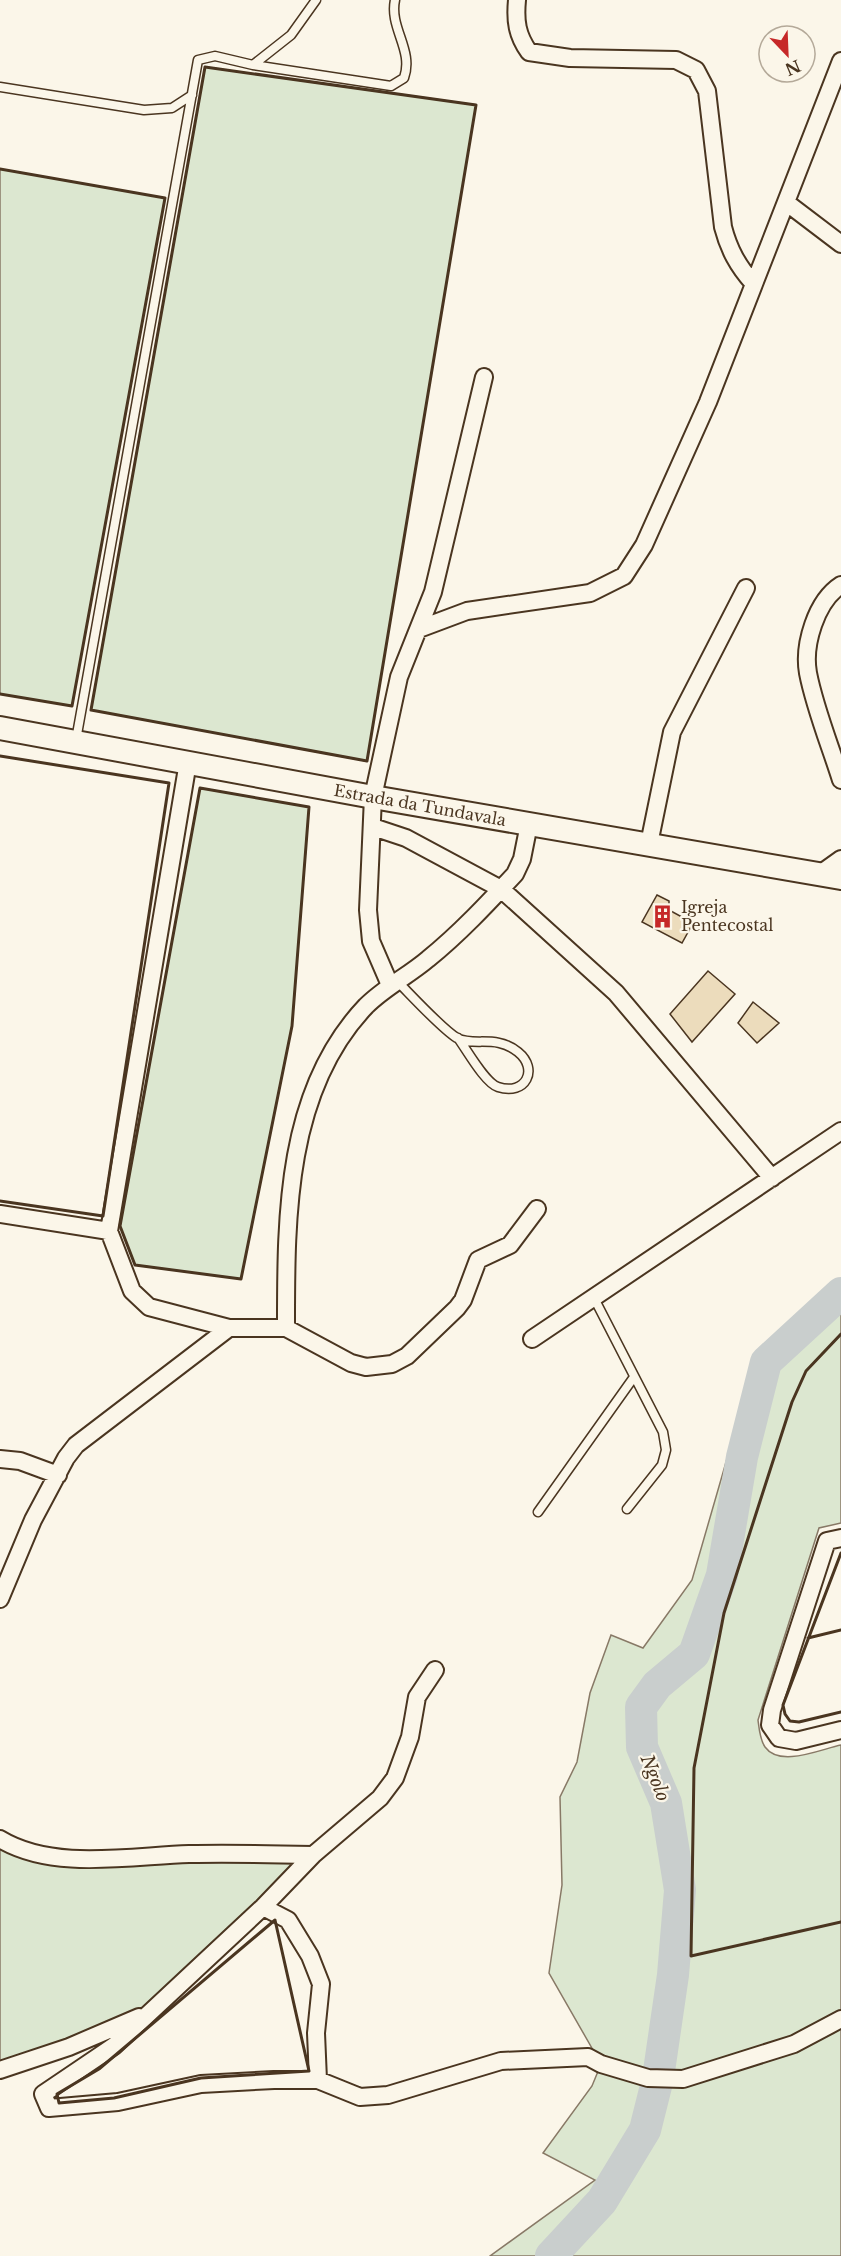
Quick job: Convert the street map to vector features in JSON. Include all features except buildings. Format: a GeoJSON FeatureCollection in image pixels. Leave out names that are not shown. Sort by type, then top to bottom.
{"type":"FeatureCollection","features":[{"type":"Feature","properties":{"kind":"main road","name":"Estrada da Tundavala"},"geometry":{"type":"LineString","coordinates":[[0,728],[529,825],[831,876]]}},
{"type":"Feature","properties":{"kind":"street"},"geometry":{"type":"LineString","coordinates":[[517,0],[515,17],[519,38],[529,52],[570,58],[676,60],[696,70],[707,92],[723,227],[729,248],[739,267],[753,283]]}},
{"type":"Feature","properties":{"kind":"street"},"geometry":{"type":"LineString","coordinates":[[419,629],[467,611],[590,593],[624,576],[644,546],[708,402],[841,62]]}},
{"type":"Feature","properties":{"kind":"street"},"geometry":{"type":"LineString","coordinates":[[787,203],[841,244]]}},
{"type":"Feature","properties":{"kind":"street"},"geometry":{"type":"LineString","coordinates":[[393,983],[371,941],[368,910],[374,827],[373,797],[399,677],[433,592],[484,377]]}},
{"type":"Feature","properties":{"kind":"street"},"geometry":{"type":"LineString","coordinates":[[841,585],[818,612],[809,642],[807,671],[841,780]]}},
{"type":"Feature","properties":{"kind":"street"},"geometry":{"type":"LineString","coordinates":[[649,844],[672,732],[746,588]]}},
{"type":"Feature","properties":{"kind":"street"},"geometry":{"type":"LineString","coordinates":[[188,762],[109,1231],[132,1291],[149,1307],[229,1329],[286,1328],[351,1363],[366,1368],[392,1364],[407,1356],[456,1308],[462,1300],[478,1260],[510,1245],[537,1209]]}},
{"type":"Feature","properties":{"kind":"street"},"geometry":{"type":"LineString","coordinates":[[286,1328],[286,1216],[305,1112],[333,1049],[366,1007],[393,983],[428,960],[515,874],[522,860],[529,825]]}},
{"type":"Feature","properties":{"kind":"street"},"geometry":{"type":"LineString","coordinates":[[374,827],[406,838],[501,889],[616,993],[772,1178]]}},
{"type":"Feature","properties":{"kind":"street"},"geometry":{"type":"LineString","coordinates":[[831,876],[841,859]]}},
{"type":"Feature","properties":{"kind":"street"},"geometry":{"type":"LineString","coordinates":[[532,1339],[841,1131]]}},
{"type":"Feature","properties":{"kind":"street"},"geometry":{"type":"LineString","coordinates":[[0,1214],[109,1231]]}},
{"type":"Feature","properties":{"kind":"street"},"geometry":{"type":"LineString","coordinates":[[0,1599],[33,1520],[66,1458],[76,1445],[229,1329]]}},
{"type":"Feature","properties":{"kind":"street"},"geometry":{"type":"LineString","coordinates":[[0,1459],[20,1461],[58,1475]]}},
{"type":"Feature","properties":{"kind":"street"},"geometry":{"type":"LineString","coordinates":[[841,1538],[827,1541],[772,1710],[770,1725],[779,1738],[796,1741],[841,1730]]}},
{"type":"Feature","properties":{"kind":"street"},"geometry":{"type":"LineString","coordinates":[[435,1670],[417,1697],[410,1737],[395,1778],[380,1798],[313,1855],[263,1907],[114,2046],[43,2094],[49,2108],[118,2102],[201,2084],[318,2080],[360,2097],[388,2095],[501,2061],[588,2056],[618,2070],[648,2078],[683,2079],[794,2044],[841,2019]]}},
{"type":"Feature","properties":{"kind":"street"},"geometry":{"type":"LineString","coordinates":[[0,1839],[17,1849],[63,1859],[217,1854],[313,1855]]}},
{"type":"Feature","properties":{"kind":"street"},"geometry":{"type":"LineString","coordinates":[[263,1907],[288,1920],[310,1956],[321,1984],[316,2033],[318,2080]]}},
{"type":"Feature","properties":{"kind":"street"},"geometry":{"type":"LineString","coordinates":[[0,2070],[69,2047],[150,2012]]}},
{"type":"Feature","properties":{"kind":"lane"},"geometry":{"type":"LineString","coordinates":[[253,66],[291,35],[316,0]]}},
{"type":"Feature","properties":{"kind":"lane"},"geometry":{"type":"LineString","coordinates":[[75,742],[198,60],[215,56],[253,66],[391,86],[404,78],[408,67],[404,46],[392,13],[395,0]]}},
{"type":"Feature","properties":{"kind":"lane"},"geometry":{"type":"LineString","coordinates":[[0,87],[144,110],[172,108],[192,95]]}},
{"type":"Feature","properties":{"kind":"lane"},"geometry":{"type":"LineString","coordinates":[[393,983],[458,1038],[495,1086],[509,1090],[519,1089],[525,1083],[528,1068],[521,1054],[504,1043],[458,1038]]}},
{"type":"Feature","properties":{"kind":"lane"},"geometry":{"type":"LineString","coordinates":[[594,1298],[663,1432],[666,1450],[662,1465],[627,1509]]}},
{"type":"Feature","properties":{"kind":"lane"},"geometry":{"type":"LineString","coordinates":[[538,1512],[634,1377]]}},
{"type":"Feature","properties":{"kind":"green space"},"geometry":{"type":"Polygon","coordinates":[[[205,67],[476,105],[367,761],[91,710],[205,67]]]}},
{"type":"Feature","properties":{"kind":"green space"},"geometry":{"type":"Polygon","coordinates":[[[0,169],[165,198],[72,706],[0,694],[0,169]]]}},
{"type":"Feature","properties":{"kind":"green space"},"geometry":{"type":"Polygon","coordinates":[[[200,788],[309,807],[292,1026],[241,1279],[135,1265],[120,1226],[200,788]]]}},
{"type":"Feature","properties":{"kind":"green space"},"geometry":{"type":"Polygon","coordinates":[[[841,1282],[841,1523],[819,1528],[758,1720],[765,1747],[780,1756],[790,1757],[841,1745],[841,2256],[490,2256],[595,2180],[543,2153],[592,2086],[601,2064],[549,1973],[562,1885],[560,1797],[577,1762],[590,1693],[611,1635],[643,1648],[692,1580],[750,1379],[764,1349],[801,1314],[841,1282]]]}},
{"type":"Feature","properties":{"kind":"green space"},"geometry":{"type":"Polygon","coordinates":[[[0,1839],[63,1859],[313,1855],[150,2012],[0,2070],[0,1839]]]}},
{"type":"Feature","properties":{"kind":"waterway","name":"Ngolo"},"geometry":{"type":"LineString","coordinates":[[551,2256],[602,2201],[645,2130],[658,2078],[673,1975],[680,1890],[666,1803],[642,1747],[641,1707],[657,1685],[694,1654],[722,1575],[742,1457],[766,1362],[841,1293]]}},
{"type":"Feature","properties":{"kind":"wall"},"geometry":{"type":"LineString","coordinates":[[205,67],[476,105],[367,761],[91,710],[205,67]]}},
{"type":"Feature","properties":{"kind":"wall"},"geometry":{"type":"LineString","coordinates":[[0,169],[165,198],[72,706],[0,694]]}},
{"type":"Feature","properties":{"kind":"wall"},"geometry":{"type":"LineString","coordinates":[[0,756],[169,783],[103,1216],[0,1201]]}},
{"type":"Feature","properties":{"kind":"wall"},"geometry":{"type":"LineString","coordinates":[[200,788],[309,807],[292,1026],[241,1279],[135,1265],[120,1226],[200,788]]}},
{"type":"Feature","properties":{"kind":"wall"},"geometry":{"type":"LineString","coordinates":[[841,1334],[806,1371],[792,1402],[724,1613],[694,1768],[691,1956],[841,1922]]}},
{"type":"Feature","properties":{"kind":"wall"},"geometry":{"type":"LineString","coordinates":[[841,1553],[783,1705],[790,1721],[799,1722],[841,1712]]}},
{"type":"Feature","properties":{"kind":"wall"},"geometry":{"type":"LineString","coordinates":[[808,1638],[841,1630]]}},
{"type":"Feature","properties":{"kind":"wall"},"geometry":{"type":"LineString","coordinates":[[275,1920],[309,2071],[201,2078],[114,2098],[59,2103],[57,2094],[99,2069],[275,1920]]}},
{"type":"Feature","properties":{"kind":"place","name":"Igreja Pentecostal"},"geometry":{"type":"Point","coordinates":[663,916]}}]}
